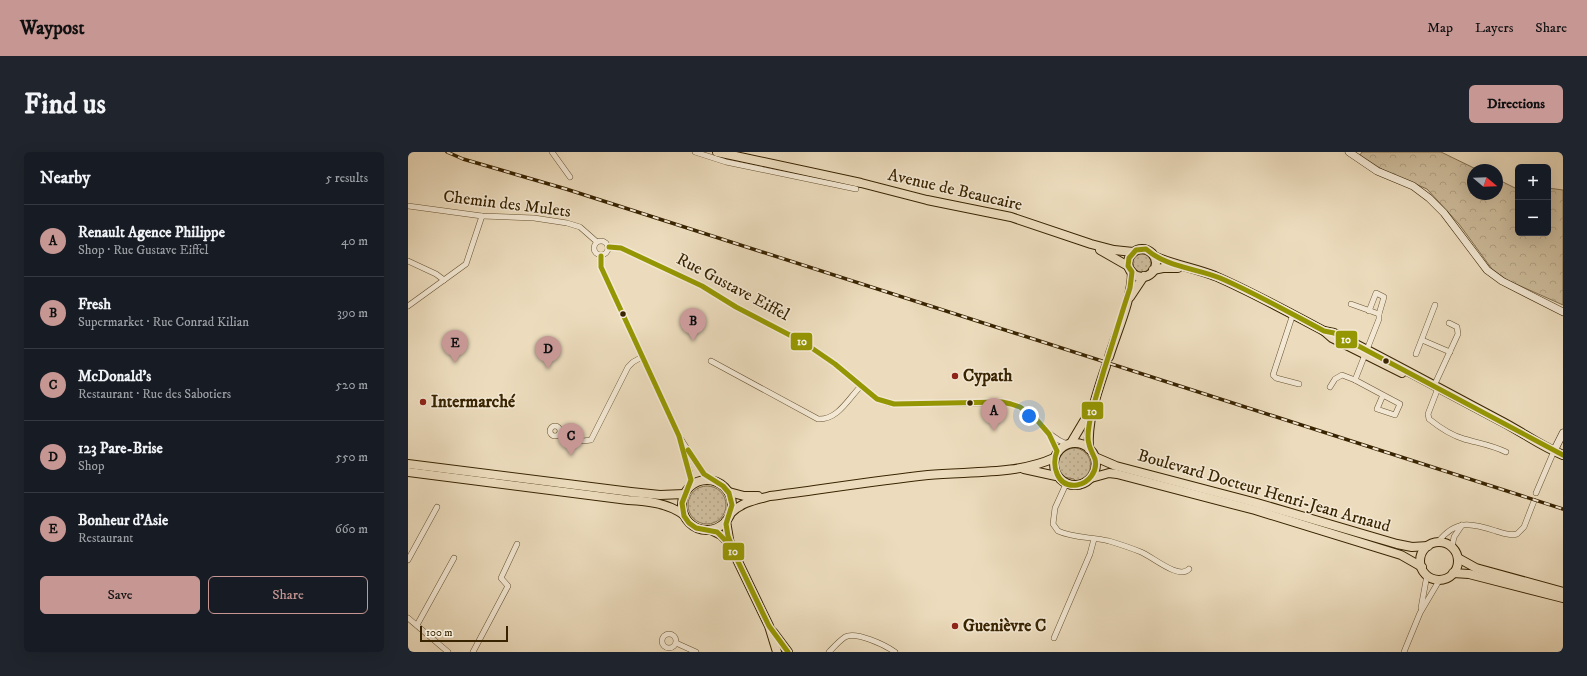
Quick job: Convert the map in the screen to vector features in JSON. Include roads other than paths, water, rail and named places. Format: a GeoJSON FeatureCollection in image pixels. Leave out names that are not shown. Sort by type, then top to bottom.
{"type":"FeatureCollection","features":[{"type":"Feature","properties":{"kind":"main road","name":"Avenue de Beaucaire"},"geometry":{"type":"LineString","coordinates":[[717,152],[861,183],[927,200],[1011,217],[1091,244],[1121,252],[1133,252]]}},
{"type":"Feature","properties":{"kind":"main road","name":"Avenue de Beaucaire"},"geometry":{"type":"LineString","coordinates":[[1091,244],[1130,269]]}},
{"type":"Feature","properties":{"kind":"main road"},"geometry":{"type":"LineString","coordinates":[[1109,357],[1130,288],[1129,258],[1133,252],[1139,249],[1146,249],[1154,256],[1232,283],[1324,331],[1332,338],[1365,352],[1398,371],[1423,380],[1563,455]]}},
{"type":"Feature","properties":{"kind":"main road"},"geometry":{"type":"LineString","coordinates":[[1153,270],[1155,266],[1154,256]]}},
{"type":"Feature","properties":{"kind":"main road"},"geometry":{"type":"LineString","coordinates":[[1127,301],[1144,276],[1153,270],[1184,267]]}},
{"type":"Feature","properties":{"kind":"main road"},"geometry":{"type":"LineString","coordinates":[[1130,269],[1137,276],[1144,276]]}},
{"type":"Feature","properties":{"kind":"main road"},"geometry":{"type":"LineString","coordinates":[[1089,449],[1089,430],[1094,403],[1106,366]]}},
{"type":"Feature","properties":{"kind":"main road"},"geometry":{"type":"LineString","coordinates":[[731,513],[732,502],[729,492],[721,484],[711,480],[704,480],[691,485],[684,494],[682,508],[684,515],[692,526],[705,530],[711,530],[722,525],[739,505],[770,496],[929,475],[1020,468],[1039,464],[1069,444],[1094,403]]}},
{"type":"Feature","properties":{"kind":"main road"},"geometry":{"type":"LineString","coordinates":[[1020,468],[1056,476],[1066,484],[1072,486],[1083,484],[1091,478],[1096,465],[1094,457],[1089,449],[1081,444],[1069,444]]}},
{"type":"Feature","properties":{"kind":"main road"},"geometry":{"type":"LineString","coordinates":[[1056,454],[1053,467],[1056,476]]}},
{"type":"Feature","properties":{"kind":"main road","name":"Boulevard Docteur Henri-Jean Arnaud"},"geometry":{"type":"LineString","coordinates":[[1094,457],[1122,467],[1257,503],[1397,544],[1412,547],[1428,546]]}},
{"type":"Feature","properties":{"kind":"main road"},"geometry":{"type":"LineString","coordinates":[[408,464],[448,473],[621,499],[652,502],[678,511],[684,515]]}},
{"type":"Feature","properties":{"kind":"main road"},"geometry":{"type":"LineString","coordinates":[[408,472],[448,473],[660,495],[684,494]]}},
{"type":"Feature","properties":{"kind":"main road","name":"Boulevard Docteur Henri-Jean Arnaud"},"geometry":{"type":"LineString","coordinates":[[1091,478],[1108,473],[1117,474],[1217,499],[1401,555],[1422,566]]}},
{"type":"Feature","properties":{"kind":"main road"},"geometry":{"type":"LineString","coordinates":[[729,492],[744,496],[770,496]]}},
{"type":"Feature","properties":{"kind":"main road"},"geometry":{"type":"LineString","coordinates":[[726,521],[730,545],[769,626],[777,652]]}},
{"type":"Feature","properties":{"kind":"main road"},"geometry":{"type":"LineString","coordinates":[[711,530],[721,535],[730,545]]}},
{"type":"Feature","properties":{"kind":"main road"},"geometry":{"type":"LineString","coordinates":[[1458,558],[1458,563],[1453,573],[1445,578],[1435,579],[1427,574],[1422,566],[1422,556],[1428,546],[1438,542],[1448,544],[1452,547],[1458,558],[1476,568],[1563,592]]}},
{"type":"Feature","properties":{"kind":"main road"},"geometry":{"type":"LineString","coordinates":[[1453,573],[1470,574],[1563,598]]}},
{"type":"Feature","properties":{"kind":"main road"},"geometry":{"type":"LineString","coordinates":[[769,626],[788,652]]}},
{"type":"Feature","properties":{"kind":"street"},"geometry":{"type":"LineString","coordinates":[[552,152],[570,177]]}},
{"type":"Feature","properties":{"kind":"street"},"geometry":{"type":"LineString","coordinates":[[695,152],[726,162],[856,189]]}},
{"type":"Feature","properties":{"kind":"street"},"geometry":{"type":"LineString","coordinates":[[1349,152],[1377,171],[1413,186],[1429,198],[1444,213],[1487,270],[1502,281],[1563,312]]}},
{"type":"Feature","properties":{"kind":"street","name":"Chemin des Mulets"},"geometry":{"type":"LineString","coordinates":[[408,206],[482,216],[534,218],[577,226],[597,242]]}},
{"type":"Feature","properties":{"kind":"street"},"geometry":{"type":"LineString","coordinates":[[408,306],[468,262],[482,216]]}},
{"type":"Feature","properties":{"kind":"street"},"geometry":{"type":"LineString","coordinates":[[603,241],[607,243],[609,247],[607,253],[601,256],[594,250],[594,246],[597,242],[603,241]]}},
{"type":"Feature","properties":{"kind":"street","name":"Rue Gustave Eiffel"},"geometry":{"type":"LineString","coordinates":[[609,247],[621,248],[655,263],[702,286],[736,307],[794,336],[818,351],[877,399],[888,403],[997,402],[1015,404],[1028,412],[1052,437],[1069,444]]}},
{"type":"Feature","properties":{"kind":"street"},"geometry":{"type":"LineString","coordinates":[[601,256],[601,267],[679,436],[690,473],[691,485]]}},
{"type":"Feature","properties":{"kind":"street"},"geometry":{"type":"LineString","coordinates":[[408,261],[436,274],[444,280]]}},
{"type":"Feature","properties":{"kind":"street"},"geometry":{"type":"LineString","coordinates":[[1355,380],[1379,319],[1384,297],[1376,293],[1369,311]]}},
{"type":"Feature","properties":{"kind":"street"},"geometry":{"type":"LineString","coordinates":[[1351,304],[1379,314]]}},
{"type":"Feature","properties":{"kind":"street"},"geometry":{"type":"LineString","coordinates":[[1416,354],[1436,305]]}},
{"type":"Feature","properties":{"kind":"street"},"geometry":{"type":"LineString","coordinates":[[1293,314],[1273,375],[1276,378],[1299,384]]}},
{"type":"Feature","properties":{"kind":"street"},"geometry":{"type":"LineString","coordinates":[[1450,324],[1457,328],[1458,334],[1436,387],[1428,414],[1429,419],[1451,434],[1464,439],[1477,441],[1506,452]]}},
{"type":"Feature","properties":{"kind":"street"},"geometry":{"type":"LineString","coordinates":[[1422,340],[1450,352]]}},
{"type":"Feature","properties":{"kind":"street"},"geometry":{"type":"LineString","coordinates":[[560,432],[583,441],[591,440],[628,367],[642,357]]}},
{"type":"Feature","properties":{"kind":"street"},"geometry":{"type":"LineString","coordinates":[[711,361],[818,419],[827,419],[834,415],[861,386]]}},
{"type":"Feature","properties":{"kind":"street"},"geometry":{"type":"LineString","coordinates":[[1330,387],[1335,379],[1342,375],[1355,380],[1400,404],[1395,415],[1377,409],[1382,395]]}},
{"type":"Feature","properties":{"kind":"street"},"geometry":{"type":"LineString","coordinates":[[1536,493],[1563,433]]}},
{"type":"Feature","properties":{"kind":"street"},"geometry":{"type":"LineString","coordinates":[[679,436],[700,469],[711,480]]}},
{"type":"Feature","properties":{"kind":"street","name":"Rue Gustave Eiffel"},"geometry":{"type":"LineString","coordinates":[[1052,437],[1056,454]]}},
{"type":"Feature","properties":{"kind":"street"},"geometry":{"type":"LineString","coordinates":[[1066,484],[1056,508],[1052,524],[1054,528],[1061,532],[1109,541],[1140,552],[1177,572],[1184,573],[1189,569]]}},
{"type":"Feature","properties":{"kind":"street"},"geometry":{"type":"LineString","coordinates":[[1438,542],[1451,529],[1462,525],[1475,524],[1508,534],[1517,534],[1524,527],[1534,501]]}},
{"type":"Feature","properties":{"kind":"street"},"geometry":{"type":"LineString","coordinates":[[408,560],[437,507]]}},
{"type":"Feature","properties":{"kind":"street"},"geometry":{"type":"LineString","coordinates":[[1452,547],[1454,537],[1462,525]]}},
{"type":"Feature","properties":{"kind":"street"},"geometry":{"type":"LineString","coordinates":[[1054,638],[1090,554],[1094,539]]}},
{"type":"Feature","properties":{"kind":"street"},"geometry":{"type":"LineString","coordinates":[[473,652],[508,586],[501,578],[517,544]]}},
{"type":"Feature","properties":{"kind":"street"},"geometry":{"type":"LineString","coordinates":[[417,625],[454,558]]}},
{"type":"Feature","properties":{"kind":"street"},"geometry":{"type":"LineString","coordinates":[[1420,613],[1427,574]]}},
{"type":"Feature","properties":{"kind":"street"},"geometry":{"type":"LineString","coordinates":[[1404,652],[1420,613],[1440,579]]}},
{"type":"Feature","properties":{"kind":"street"},"geometry":{"type":"LineString","coordinates":[[408,618],[448,652]]}},
{"type":"Feature","properties":{"kind":"street"},"geometry":{"type":"LineString","coordinates":[[829,652],[846,636],[851,635],[865,638],[895,652]]}},
{"type":"Feature","properties":{"kind":"street"},"geometry":{"type":"LineString","coordinates":[[676,643],[696,652]]}},
{"type":"Feature","properties":{"kind":"railway"},"geometry":{"type":"LineString","coordinates":[[447,152],[463,159],[566,189],[1563,509]]}},
{"type":"Feature","properties":{"kind":"place","name":"Fresh"},"geometry":{"type":"Point","coordinates":[693,341]}},
{"type":"Feature","properties":{"kind":"place","name":"Bonheur d'Asie"},"geometry":{"type":"Point","coordinates":[455,363]}},
{"type":"Feature","properties":{"kind":"place","name":"123 Pare-Brise"},"geometry":{"type":"Point","coordinates":[548,369]}},
{"type":"Feature","properties":{"kind":"place","name":"Cypath"},"geometry":{"type":"Point","coordinates":[955,376]}},
{"type":"Feature","properties":{"kind":"place","name":"Intermarché"},"geometry":{"type":"Point","coordinates":[423,402]}},
{"type":"Feature","properties":{"kind":"place","name":"Renault Agence Philippe"},"geometry":{"type":"Point","coordinates":[994,431]}},
{"type":"Feature","properties":{"kind":"place","name":"McDonald's"},"geometry":{"type":"Point","coordinates":[571,456]}},
{"type":"Feature","properties":{"kind":"place","name":"Guenièvre C"},"geometry":{"type":"Point","coordinates":[955,626]}}]}
